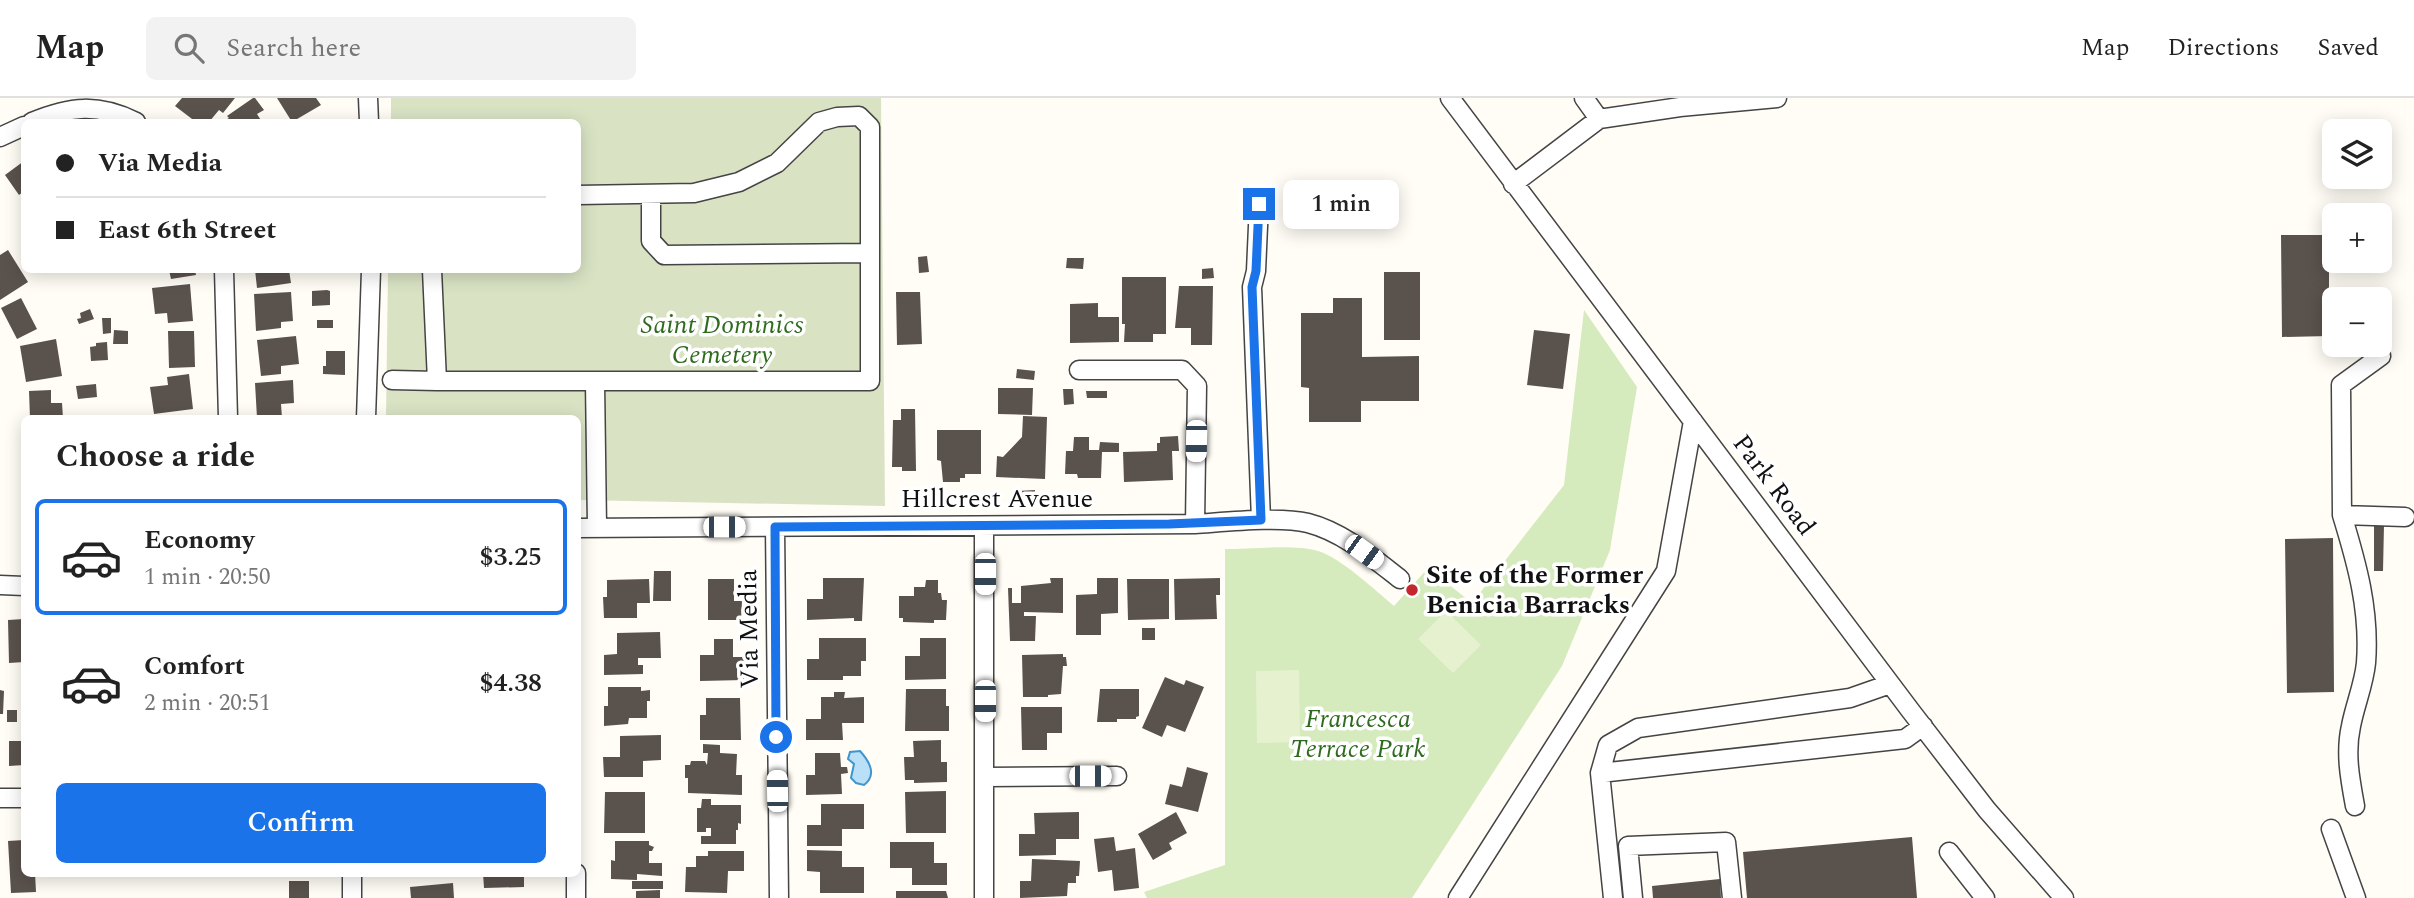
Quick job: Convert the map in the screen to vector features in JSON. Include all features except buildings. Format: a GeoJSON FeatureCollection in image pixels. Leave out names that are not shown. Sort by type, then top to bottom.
{"type":"FeatureCollection","features":[{"type":"Feature","properties":{"kind":"street"},"geometry":{"type":"LineString","coordinates":[[368,98],[369,119]]}},
{"type":"Feature","properties":{"kind":"street","name":"Park Road"},"geometry":{"type":"LineString","coordinates":[[1450,98],[1890,684],[1987,810],[2064,898]]}},
{"type":"Feature","properties":{"kind":"street"},"geometry":{"type":"LineString","coordinates":[[1584,98],[1599,119]]}},
{"type":"Feature","properties":{"kind":"street"},"geometry":{"type":"LineString","coordinates":[[1513,184],[1599,119],[1680,107],[1777,98]]}},
{"type":"Feature","properties":{"kind":"street"},"geometry":{"type":"LineString","coordinates":[[40,119],[74,107],[118,113],[130,119]]}},
{"type":"Feature","properties":{"kind":"street"},"geometry":{"type":"LineString","coordinates":[[392,380],[870,381],[870,127],[859,117],[838,117],[819,122],[777,163],[739,182],[694,193],[581,195]]}},
{"type":"Feature","properties":{"kind":"street"},"geometry":{"type":"LineString","coordinates":[[0,137],[21,127]]}},
{"type":"Feature","properties":{"kind":"street"},"geometry":{"type":"LineString","coordinates":[[650,195],[651,241],[664,255],[870,253]]}},
{"type":"Feature","properties":{"kind":"street"},"geometry":{"type":"LineString","coordinates":[[1259,204],[1256,271],[1252,287],[1261,520]]}},
{"type":"Feature","properties":{"kind":"street"},"geometry":{"type":"LineString","coordinates":[[224,273],[228,415]]}},
{"type":"Feature","properties":{"kind":"street"},"geometry":{"type":"LineString","coordinates":[[366,415],[371,273]]}},
{"type":"Feature","properties":{"kind":"street"},"geometry":{"type":"LineString","coordinates":[[432,273],[437,381]]}},
{"type":"Feature","properties":{"kind":"street"},"geometry":{"type":"LineString","coordinates":[[2355,806],[2348,764],[2350,728],[2366,665],[2367,612],[2359,571],[2342,515],[2341,385],[2380,357]]}},
{"type":"Feature","properties":{"kind":"street"},"geometry":{"type":"LineString","coordinates":[[1079,370],[1181,370],[1196,386],[1195,524]]}},
{"type":"Feature","properties":{"kind":"street"},"geometry":{"type":"LineString","coordinates":[[595,382],[597,527]]}},
{"type":"Feature","properties":{"kind":"street"},"geometry":{"type":"LineString","coordinates":[[1458,898],[1666,570],[1693,421]]}},
{"type":"Feature","properties":{"kind":"street"},"geometry":{"type":"LineString","coordinates":[[2342,515],[2405,517]]}},
{"type":"Feature","properties":{"kind":"street","name":"Hillcrest Avenue"},"geometry":{"type":"LineString","coordinates":[[581,528],[1195,524],[1261,520],[1308,523],[1347,541],[1400,579]]}},
{"type":"Feature","properties":{"kind":"street"},"geometry":{"type":"LineString","coordinates":[[984,526],[984,898]]}},
{"type":"Feature","properties":{"kind":"street","name":"Via Media"},"geometry":{"type":"LineString","coordinates":[[775,527],[779,898]]}},
{"type":"Feature","properties":{"kind":"street"},"geometry":{"type":"LineString","coordinates":[[0,585],[21,586]]}},
{"type":"Feature","properties":{"kind":"street"},"geometry":{"type":"LineString","coordinates":[[1613,898],[1600,773],[1608,745],[1637,728],[1850,698],[1890,684]]}},
{"type":"Feature","properties":{"kind":"street"},"geometry":{"type":"LineString","coordinates":[[1600,773],[1905,739],[1923,726]]}},
{"type":"Feature","properties":{"kind":"street"},"geometry":{"type":"LineString","coordinates":[[985,777],[1117,776]]}},
{"type":"Feature","properties":{"kind":"street"},"geometry":{"type":"LineString","coordinates":[[0,798],[21,798]]}},
{"type":"Feature","properties":{"kind":"street"},"geometry":{"type":"LineString","coordinates":[[2331,829],[2356,898]]}},
{"type":"Feature","properties":{"kind":"street"},"geometry":{"type":"LineString","coordinates":[[1633,898],[1628,846],[1726,842],[1732,898]]}},
{"type":"Feature","properties":{"kind":"street"},"geometry":{"type":"LineString","coordinates":[[1949,852],[1985,898]]}},
{"type":"Feature","properties":{"kind":"street"},"geometry":{"type":"LineString","coordinates":[[352,877],[352,898]]}},
{"type":"Feature","properties":{"kind":"street"},"geometry":{"type":"LineString","coordinates":[[576,877],[576,898]]}},
{"type":"Feature","properties":{"kind":"green space","name":"Saint Dominics Cemetery"},"geometry":{"type":"Polygon","coordinates":[[[391,98],[881,98],[885,506],[581,500],[581,415],[386,415],[388,273],[581,273],[581,119],[391,119],[391,98]]]}},
{"type":"Feature","properties":{"kind":"green space","name":"Francesca Terrace Park"},"geometry":{"type":"Polygon","coordinates":[[[1584,310],[1637,387],[1610,550],[1562,666],[1412,898],[1147,898],[1144,892],[1225,865],[1225,549],[1285,547],[1318,551],[1347,567],[1394,606],[1428,568],[1472,603],[1564,485],[1584,310]]]}},
{"type":"Feature","properties":{"kind":"green space"},"geometry":{"type":"Polygon","coordinates":[[[1446,611],[1481,645],[1453,673],[1418,639],[1446,611]]]}},
{"type":"Feature","properties":{"kind":"green space"},"geometry":{"type":"Polygon","coordinates":[[[1299,670],[1300,742],[1257,743],[1256,671],[1299,670]]]}},
{"type":"Feature","properties":{"kind":"water"},"geometry":{"type":"Polygon","coordinates":[[[860,751],[871,768],[870,777],[864,785],[851,778],[854,764],[848,759],[850,752],[860,751]]]}},
{"type":"Feature","properties":{"kind":"place","name":"Site of the Former Benicia Barracks"},"geometry":{"type":"Point","coordinates":[1412,590]}},
{"type":"Feature","properties":{"kind":"route"},"geometry":{"type":"LineString","coordinates":[[776,737],[775,527],[1195,524],[1261,520],[1252,287],[1256,271],[1259,204]]}}]}
